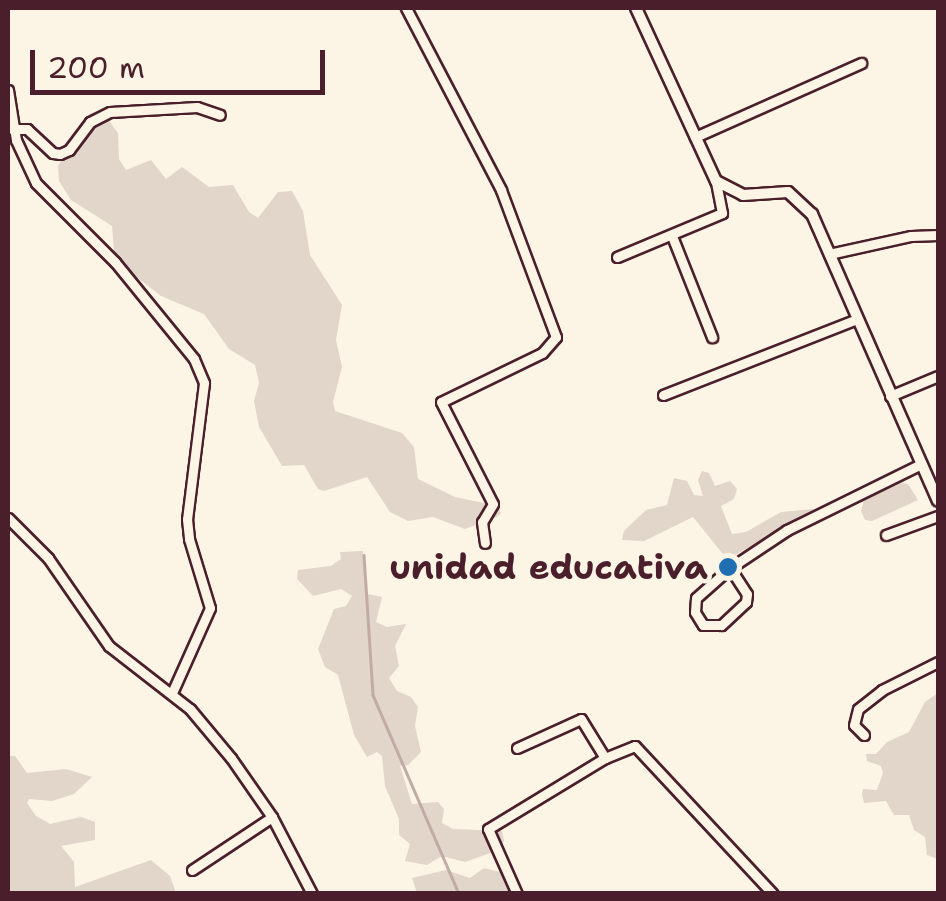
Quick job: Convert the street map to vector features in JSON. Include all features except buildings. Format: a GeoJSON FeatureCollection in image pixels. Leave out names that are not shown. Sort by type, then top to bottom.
{"type":"FeatureCollection","features":[{"type":"Feature","properties":{"kind":"street"},"geometry":{"type":"LineString","coordinates":[[406,8],[501,190],[556,337],[542,353],[441,402],[493,504],[482,522],[485,543]]}},
{"type":"Feature","properties":{"kind":"street"},"geometry":{"type":"LineString","coordinates":[[618,257],[722,213],[716,181],[636,8]]}},
{"type":"Feature","properties":{"kind":"street"},"geometry":{"type":"LineString","coordinates":[[696,137],[861,63]]}},
{"type":"Feature","properties":{"kind":"street"},"geometry":{"type":"LineString","coordinates":[[8,90],[10,129],[36,182],[115,262],[200,369],[204,397],[187,519],[188,539],[210,608],[172,693]]}},
{"type":"Feature","properties":{"kind":"street"},"geometry":{"type":"LineString","coordinates":[[10,129],[27,129],[53,154],[60,154],[69,150],[90,122],[110,112],[197,107],[220,115]]}},
{"type":"Feature","properties":{"kind":"street"},"geometry":{"type":"LineString","coordinates":[[716,181],[743,196],[780,190],[796,196],[812,214],[938,501]]}},
{"type":"Feature","properties":{"kind":"street"},"geometry":{"type":"LineString","coordinates":[[672,236],[712,337]]}},
{"type":"Feature","properties":{"kind":"street"},"geometry":{"type":"LineString","coordinates":[[830,254],[911,236],[938,236]]}},
{"type":"Feature","properties":{"kind":"street"},"geometry":{"type":"LineString","coordinates":[[663,395],[858,319]]}},
{"type":"Feature","properties":{"kind":"street"},"geometry":{"type":"LineString","coordinates":[[890,396],[938,376]]}},
{"type":"Feature","properties":{"kind":"street"},"geometry":{"type":"LineString","coordinates":[[730,568],[748,594],[746,602],[721,625],[703,625],[695,612],[696,598],[730,568],[787,530],[919,465]]}},
{"type":"Feature","properties":{"kind":"street"},"geometry":{"type":"LineString","coordinates":[[886,535],[938,516]]}},
{"type":"Feature","properties":{"kind":"street"},"geometry":{"type":"LineString","coordinates":[[8,518],[48,558],[109,646],[172,693],[231,758],[272,817],[312,894]]}},
{"type":"Feature","properties":{"kind":"street"},"geometry":{"type":"LineString","coordinates":[[864,736],[854,724],[858,709],[882,690],[938,662]]}},
{"type":"Feature","properties":{"kind":"street"},"geometry":{"type":"LineString","coordinates":[[517,748],[581,719],[605,758]]}},
{"type":"Feature","properties":{"kind":"street"},"geometry":{"type":"LineString","coordinates":[[516,894],[488,829],[605,758],[635,746],[642,748],[694,814],[773,894]]}},
{"type":"Feature","properties":{"kind":"street"},"geometry":{"type":"LineString","coordinates":[[192,870],[272,817]]}},
{"type":"Feature","properties":{"kind":"shaded area"},"geometry":{"type":"Polygon","coordinates":[[[101,110],[118,133],[119,159],[126,170],[151,160],[166,179],[182,167],[209,187],[233,185],[249,212],[258,218],[278,192],[292,191],[303,211],[310,255],[342,305],[336,340],[342,367],[333,402],[335,411],[402,433],[414,447],[418,479],[455,497],[498,506],[501,513],[497,517],[465,529],[433,517],[408,521],[390,512],[367,477],[324,491],[318,489],[304,465],[282,466],[259,427],[254,401],[259,383],[255,365],[229,349],[204,314],[161,296],[125,268],[114,251],[112,226],[71,200],[59,181],[58,166],[77,130],[89,114],[101,110]]]}},
{"type":"Feature","properties":{"kind":"shaded area"},"geometry":{"type":"Polygon","coordinates":[[[702,471],[709,473],[715,486],[730,481],[737,489],[734,499],[721,506],[732,534],[746,532],[781,512],[814,509],[804,519],[727,559],[693,517],[644,541],[622,540],[624,531],[646,510],[667,505],[674,478],[687,481],[694,495],[703,496],[698,480],[702,471]]]}},
{"type":"Feature","properties":{"kind":"shaded area"},"geometry":{"type":"Polygon","coordinates":[[[901,483],[908,484],[918,500],[872,521],[865,520],[861,511],[864,500],[901,483]]]}},
{"type":"Feature","properties":{"kind":"shaded area"},"geometry":{"type":"Polygon","coordinates":[[[363,551],[368,594],[382,597],[376,622],[387,627],[406,624],[395,646],[399,666],[389,678],[397,691],[411,697],[418,707],[415,726],[421,752],[408,765],[400,766],[412,804],[438,802],[444,809],[442,823],[453,829],[502,831],[504,841],[499,850],[465,862],[442,856],[427,865],[405,861],[410,844],[399,835],[399,819],[385,786],[382,756],[377,752],[367,757],[354,735],[338,675],[325,667],[318,649],[334,609],[346,606],[352,596],[341,589],[313,596],[297,579],[298,570],[331,566],[341,559],[340,552],[363,551]]]}},
{"type":"Feature","properties":{"kind":"shaded area"},"geometry":{"type":"Polygon","coordinates":[[[938,693],[938,859],[927,855],[925,837],[914,830],[909,815],[894,815],[886,801],[864,803],[862,794],[863,789],[877,790],[883,773],[881,766],[867,761],[866,754],[876,754],[887,742],[909,732],[925,702],[938,693]]]}},
{"type":"Feature","properties":{"kind":"shaded area"},"geometry":{"type":"Polygon","coordinates":[[[8,756],[15,756],[27,773],[66,769],[92,777],[74,794],[52,801],[29,799],[27,803],[36,816],[50,824],[81,817],[95,822],[95,840],[61,846],[74,862],[75,887],[151,860],[170,876],[176,893],[8,893],[8,756]]]}},
{"type":"Feature","properties":{"kind":"shaded area"},"geometry":{"type":"Polygon","coordinates":[[[484,868],[504,873],[523,893],[417,893],[412,878],[446,870],[470,878],[484,868]]]}},
{"type":"Feature","properties":{"kind":"waterway"},"geometry":{"type":"LineString","coordinates":[[364,555],[373,695],[459,894]]}},
{"type":"Feature","properties":{"kind":"place","name":"unidad educativa"},"geometry":{"type":"Point","coordinates":[728,567]}}]}
